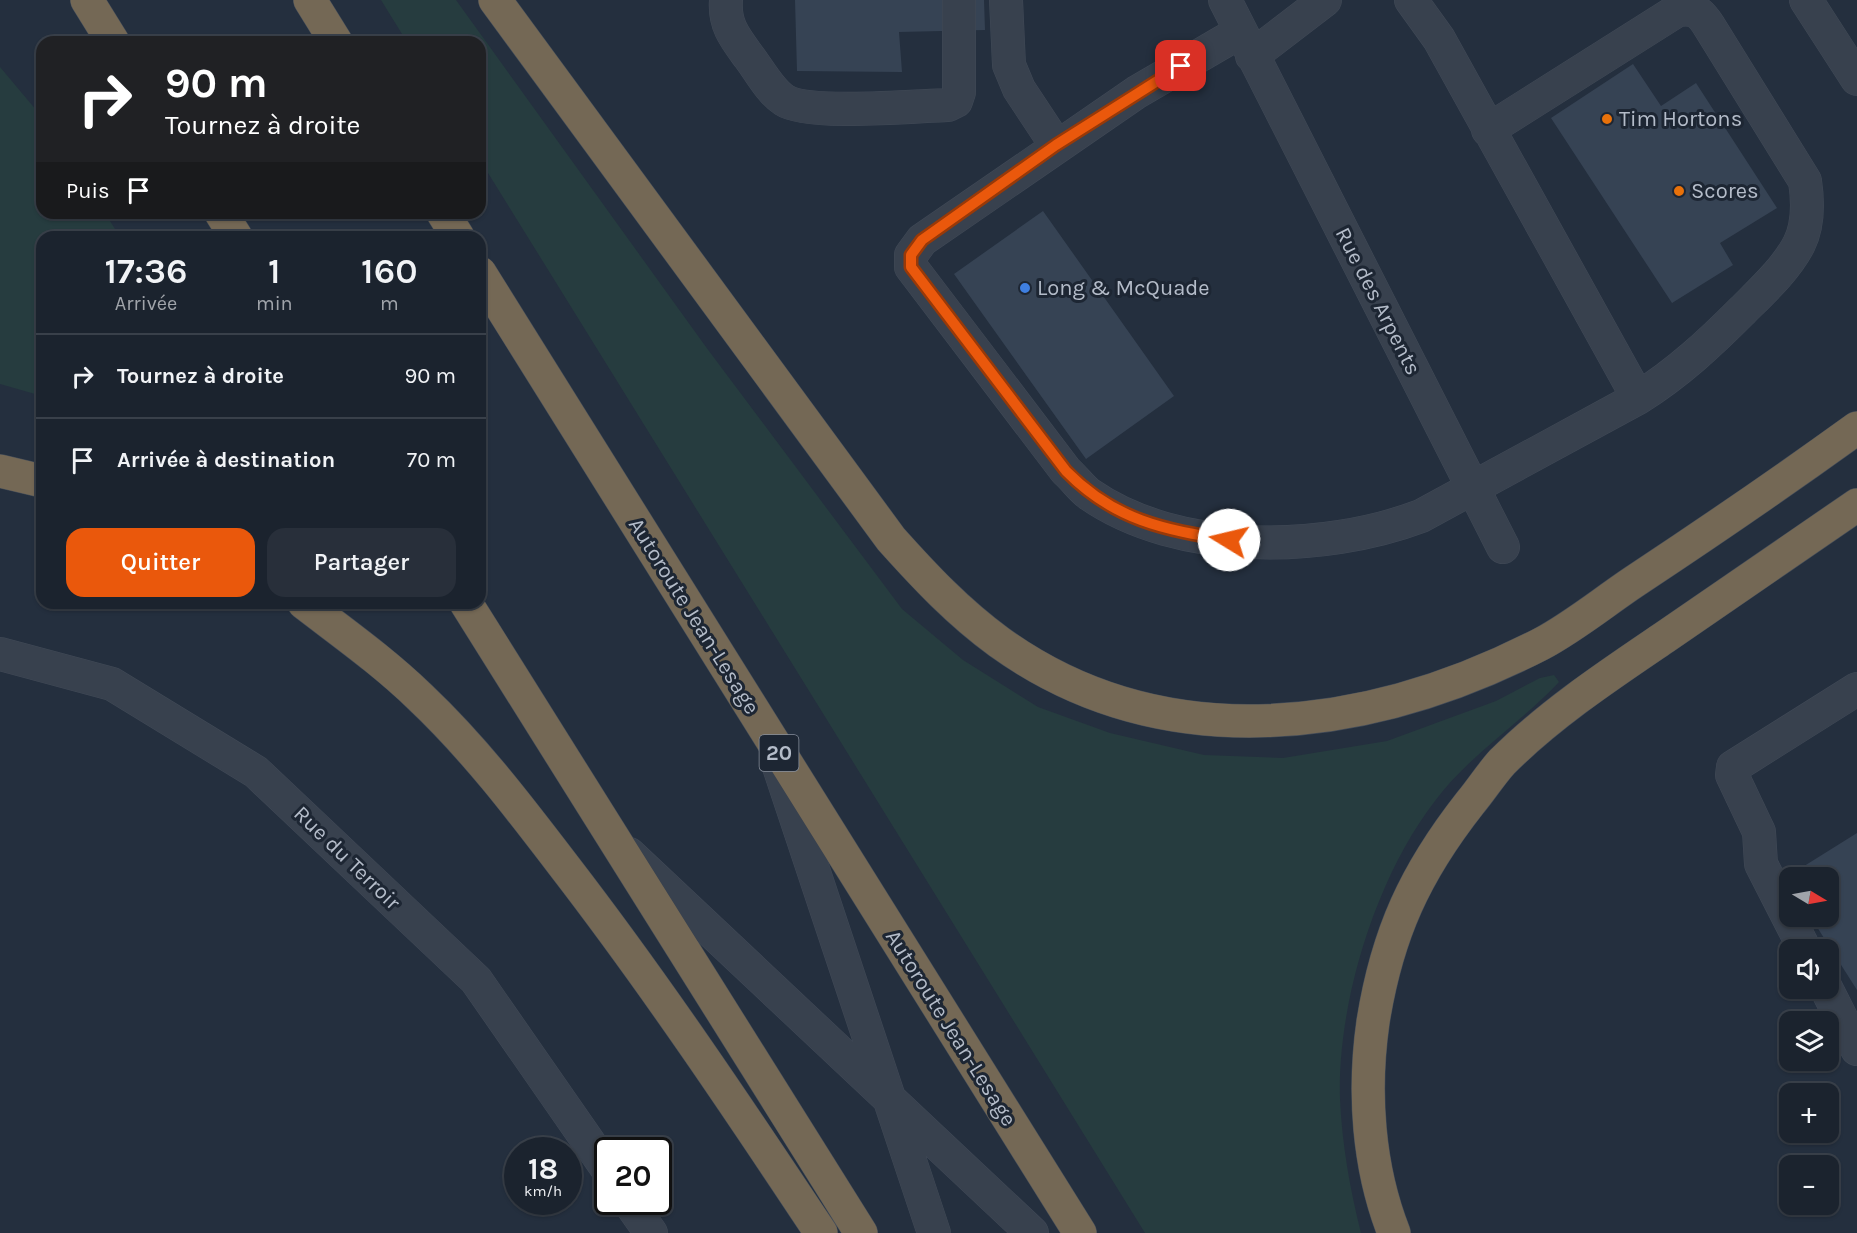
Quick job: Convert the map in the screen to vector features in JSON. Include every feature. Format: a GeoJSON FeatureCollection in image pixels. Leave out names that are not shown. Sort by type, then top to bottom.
{"type":"FeatureCollection","features":[{"type":"Feature","properties":{"kind":"highway"},"geometry":{"type":"LineString","coordinates":[[87,0],[109,36]]}},
{"type":"Feature","properties":{"kind":"highway"},"geometry":{"type":"LineString","coordinates":[[310,0],[332,36]]}},
{"type":"Feature","properties":{"kind":"highway"},"geometry":{"type":"LineString","coordinates":[[495,0],[891,539],[931,584],[1002,644],[1058,676],[1119,703],[1178,717],[1230,721],[1296,721],[1382,705],[1468,677],[1543,643],[1755,501],[1857,428]]}},
{"type":"Feature","properties":{"kind":"highway","name":"Autoroute Jean-Lesage"},"geometry":{"type":"LineString","coordinates":[[486,283],[1080,1233]]}},
{"type":"Feature","properties":{"kind":"highway"},"geometry":{"type":"LineString","coordinates":[[0,471],[36,480]]}},
{"type":"Feature","properties":{"kind":"highway"},"geometry":{"type":"LineString","coordinates":[[1394,1233],[1381,1201],[1373,1155],[1368,1102],[1370,1047],[1380,975],[1398,922],[1419,876],[1448,832],[1502,762],[1562,711],[1624,664],[1857,505]]}},
{"type":"Feature","properties":{"kind":"highway"},"geometry":{"type":"LineString","coordinates":[[312,609],[386,666],[420,696],[464,742],[516,803],[612,927],[737,1106],[821,1233]]}},
{"type":"Feature","properties":{"kind":"highway"},"geometry":{"type":"LineString","coordinates":[[470,609],[861,1233]]}},
{"type":"Feature","properties":{"kind":"street"},"geometry":{"type":"LineString","coordinates":[[726,0],[725,12],[730,31],[782,99],[796,107],[821,108],[948,105],[956,101],[959,92],[959,0]]}},
{"type":"Feature","properties":{"kind":"street"},"geometry":{"type":"LineString","coordinates":[[1006,0],[1009,65],[1019,89],[1056,145]]}},
{"type":"Feature","properties":{"kind":"street","name":"Rue des Arpents"},"geometry":{"type":"LineString","coordinates":[[1225,0],[1503,547]]}},
{"type":"Feature","properties":{"kind":"street"},"geometry":{"type":"LineString","coordinates":[[1325,0],[1246,44],[1137,92],[1056,145],[922,240],[911,255],[911,267],[1066,471],[1088,493],[1132,517],[1170,531],[1229,540],[1293,541],[1346,537],[1389,528],[1421,516],[1638,398],[1672,376],[1699,354],[1769,284],[1800,242],[1808,201],[1805,181],[1701,13],[1691,8],[1678,10],[1488,130]]}},
{"type":"Feature","properties":{"kind":"street"},"geometry":{"type":"LineString","coordinates":[[1411,0],[1439,39],[1638,398]]}},
{"type":"Feature","properties":{"kind":"street"},"geometry":{"type":"LineString","coordinates":[[1806,0],[1857,79]]}},
{"type":"Feature","properties":{"kind":"street","name":"Rue du Terroir"},"geometry":{"type":"LineString","coordinates":[[0,654],[112,684],[256,772],[476,980],[594,1150]]}},
{"type":"Feature","properties":{"kind":"street"},"geometry":{"type":"LineString","coordinates":[[1799,939],[1761,864],[1759,832],[1732,775],[1733,767],[1857,689]]}},
{"type":"Feature","properties":{"kind":"street"},"geometry":{"type":"LineString","coordinates":[[770,739],[934,1233]]}},
{"type":"Feature","properties":{"kind":"street"},"geometry":{"type":"LineString","coordinates":[[614,840],[1032,1233]]}},
{"type":"Feature","properties":{"kind":"street"},"geometry":{"type":"LineString","coordinates":[[1832,999],[1857,1049]]}},
{"type":"Feature","properties":{"kind":"street"},"geometry":{"type":"LineString","coordinates":[[638,1215],[651,1233]]}},
{"type":"Feature","properties":{"kind":"green space"},"geometry":{"type":"Polygon","coordinates":[[[381,0],[456,0],[482,36],[403,36],[381,0]]]}},
{"type":"Feature","properties":{"kind":"green space"},"geometry":{"type":"Polygon","coordinates":[[[486,42],[706,347],[902,609],[963,660],[1038,707],[1110,733],[1204,755],[1283,758],[1387,741],[1496,701],[1540,678],[1554,675],[1559,682],[1464,768],[1435,801],[1395,866],[1378,903],[1353,983],[1345,1023],[1341,1062],[1340,1099],[1343,1133],[1353,1200],[1361,1233],[1145,1233],[486,170],[486,42]]]}},
{"type":"Feature","properties":{"kind":"green space"},"geometry":{"type":"Polygon","coordinates":[[[0,67],[36,110],[36,219],[109,219],[116,231],[36,231],[36,394],[0,384],[0,67]]]}},
{"type":"Feature","properties":{"kind":"building"},"geometry":{"type":"Polygon","coordinates":[[[795,0],[984,0],[985,30],[899,32],[902,72],[797,71],[795,0]]]}},
{"type":"Feature","properties":{"kind":"building"},"geometry":{"type":"Polygon","coordinates":[[[1633,64],[1661,106],[1696,83],[1777,208],[1720,243],[1733,265],[1672,303],[1551,118],[1633,64]]]}},
{"type":"Feature","properties":{"kind":"building"},"geometry":{"type":"Polygon","coordinates":[[[1043,211],[1174,396],[1086,459],[954,274],[1043,211]]]}},
{"type":"Feature","properties":{"kind":"building"},"geometry":{"type":"Polygon","coordinates":[[[1857,833],[1857,990],[1839,962],[1839,939],[1825,939],[1817,927],[1839,927],[1839,867],[1803,867],[1857,833]]]}},
{"type":"Feature","properties":{"kind":"place","name":"Tim Hortons"},"geometry":{"type":"Point","coordinates":[1607,119]}},
{"type":"Feature","properties":{"kind":"place","name":"Scores"},"geometry":{"type":"Point","coordinates":[1679,191]}},
{"type":"Feature","properties":{"kind":"place","name":"Long & McQuade"},"geometry":{"type":"Point","coordinates":[1025,288]}},
{"type":"Feature","properties":{"kind":"route"},"geometry":{"type":"LineString","coordinates":[[1181,66],[1056,145],[922,240],[911,255],[911,267],[1066,471],[1088,493],[1132,517],[1170,531],[1229,540]]}}]}
